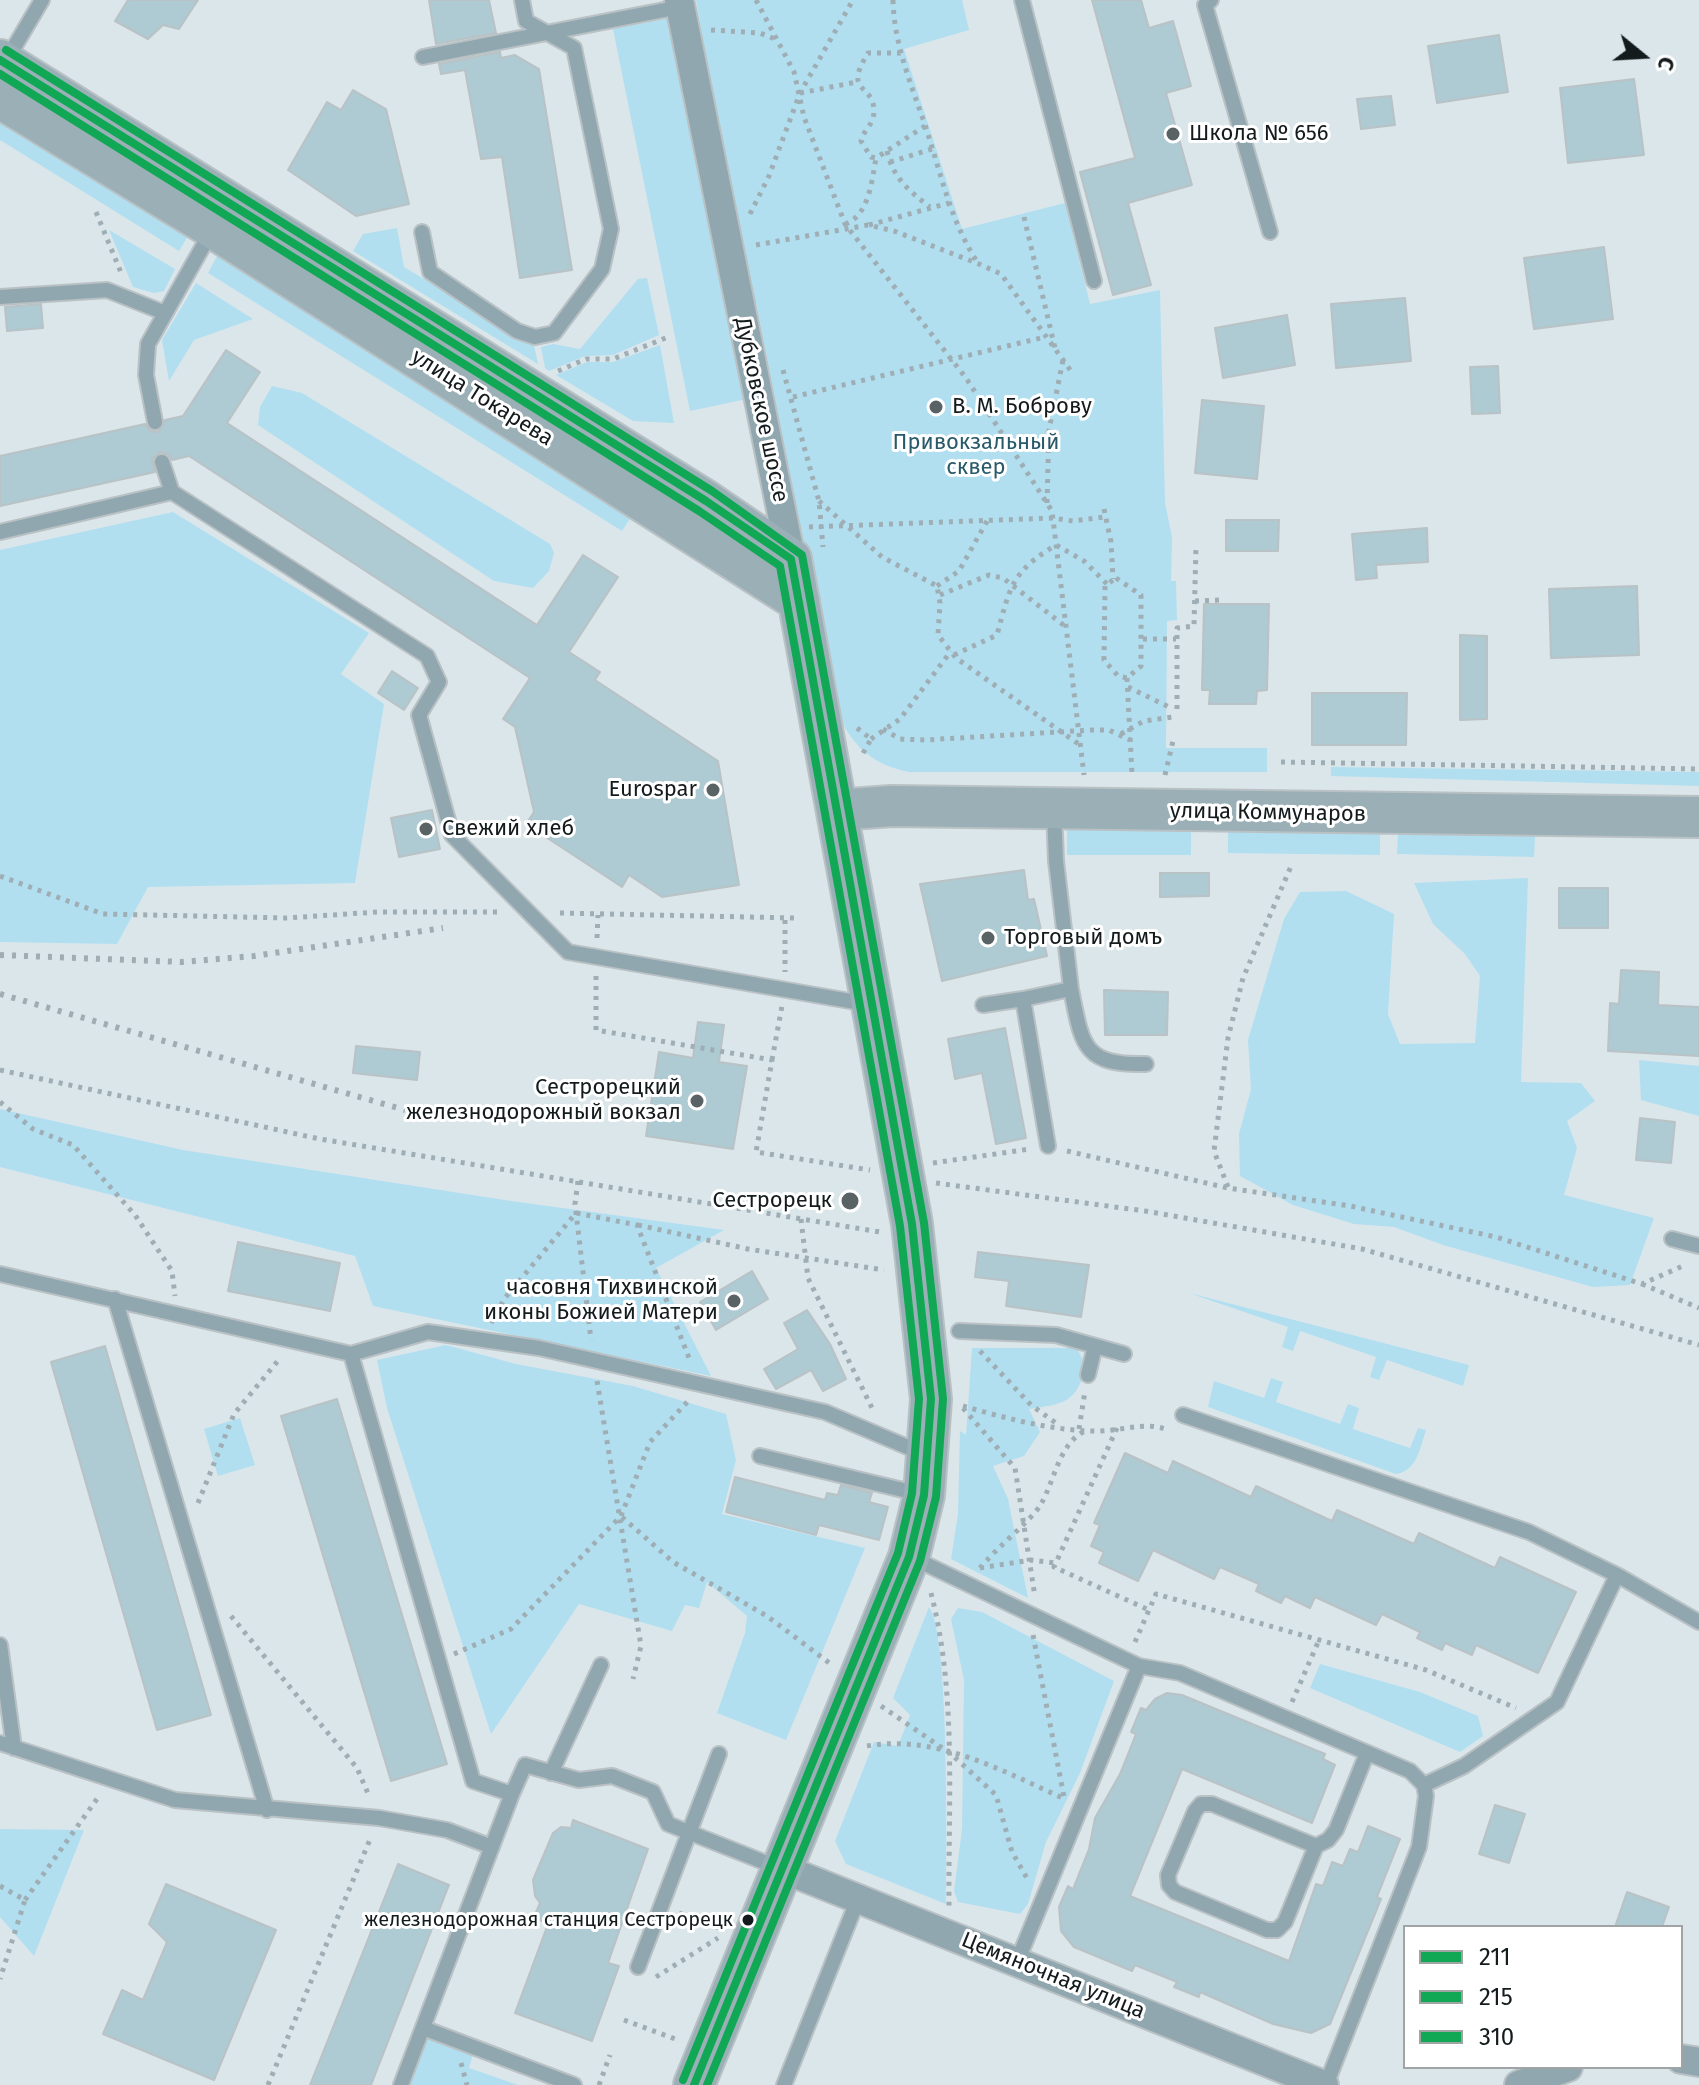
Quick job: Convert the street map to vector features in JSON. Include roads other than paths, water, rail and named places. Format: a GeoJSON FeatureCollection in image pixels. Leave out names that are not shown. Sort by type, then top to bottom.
{"type":"FeatureCollection","features":[{"type":"Feature","properties":{"kind":"main road","name":"улица Токарева"},"geometry":{"type":"LineString","coordinates":[[1,73],[799,601]]}},
{"type":"Feature","properties":{"kind":"main road","name":"улица Токарева"},"geometry":{"type":"LineString","coordinates":[[221,216],[706,501],[798,543]]}},
{"type":"Feature","properties":{"kind":"main road","name":"Дубковское шоссе"},"geometry":{"type":"LineString","coordinates":[[694,2085],[781,1868],[919,1571],[928,1456],[931,1399],[907,1184],[799,601],[798,543]]}},
{"type":"Feature","properties":{"kind":"main road","name":"улица Коммунаров"},"geometry":{"type":"LineString","coordinates":[[837,810],[892,806],[1699,817]]}},
{"type":"Feature","properties":{"kind":"street","name":"Дубковское шоссе"},"geometry":{"type":"LineString","coordinates":[[679,3],[761,405],[798,543]]}},
{"type":"Feature","properties":{"kind":"street","name":"Цемяночная улица"},"geometry":{"type":"LineString","coordinates":[[781,1868],[1325,2085]]}},
{"type":"Feature","properties":{"kind":"street"},"geometry":{"type":"LineString","coordinates":[[1519,2085],[1563,2069]]}},
{"type":"Feature","properties":{"kind":"lane"},"geometry":{"type":"LineString","coordinates":[[1,73],[42,0]]}},
{"type":"Feature","properties":{"kind":"lane"},"geometry":{"type":"LineString","coordinates":[[422,232],[430,272],[517,331],[535,337],[554,333],[602,269],[611,229],[574,48],[526,21],[522,0]]}},
{"type":"Feature","properties":{"kind":"lane"},"geometry":{"type":"LineString","coordinates":[[1022,0],[1094,281]]}},
{"type":"Feature","properties":{"kind":"lane"},"geometry":{"type":"LineString","coordinates":[[1206,2],[1270,232]]}},
{"type":"Feature","properties":{"kind":"lane"},"geometry":{"type":"LineString","coordinates":[[423,57],[679,3]]}},
{"type":"Feature","properties":{"kind":"lane"},"geometry":{"type":"LineString","coordinates":[[155,422],[146,375],[148,344],[221,216]]}},
{"type":"Feature","properties":{"kind":"lane"},"geometry":{"type":"LineString","coordinates":[[0,297],[107,290],[165,313]]}},
{"type":"Feature","properties":{"kind":"lane"},"geometry":{"type":"LineString","coordinates":[[162,462],[172,492],[427,656],[439,682],[419,715],[452,835],[568,952],[873,1005]]}},
{"type":"Feature","properties":{"kind":"lane"},"geometry":{"type":"LineString","coordinates":[[0,532],[172,492]]}},
{"type":"Feature","properties":{"kind":"lane"},"geometry":{"type":"LineString","coordinates":[[1054,809],[1056,861],[1071,989],[1080,1033],[1090,1051],[1107,1063],[1146,1064]]}},
{"type":"Feature","properties":{"kind":"lane"},"geometry":{"type":"LineString","coordinates":[[983,1005],[1071,989]]}},
{"type":"Feature","properties":{"kind":"lane"},"geometry":{"type":"LineString","coordinates":[[1023,999],[1048,1146]]}},
{"type":"Feature","properties":{"kind":"lane"},"geometry":{"type":"LineString","coordinates":[[1672,1239],[1699,1246]]}},
{"type":"Feature","properties":{"kind":"lane"},"geometry":{"type":"LineString","coordinates":[[0,1274],[351,1354],[428,1332],[593,1361],[700,1387],[825,1412],[928,1456]]}},
{"type":"Feature","properties":{"kind":"lane"},"geometry":{"type":"LineString","coordinates":[[115,1299],[267,1810]]}},
{"type":"Feature","properties":{"kind":"lane"},"geometry":{"type":"LineString","coordinates":[[961,1332],[1056,1335],[1124,1354]]}},
{"type":"Feature","properties":{"kind":"lane"},"geometry":{"type":"LineString","coordinates":[[1088,1375],[1095,1346]]}},
{"type":"Feature","properties":{"kind":"lane"},"geometry":{"type":"LineString","coordinates":[[351,1354],[473,1781],[512,1794]]}},
{"type":"Feature","properties":{"kind":"lane"},"geometry":{"type":"LineString","coordinates":[[1183,1415],[1529,1532],[1617,1575],[1699,1622]]}},
{"type":"Feature","properties":{"kind":"lane"},"geometry":{"type":"LineString","coordinates":[[760,1456],[924,1495]]}},
{"type":"Feature","properties":{"kind":"lane"},"geometry":{"type":"LineString","coordinates":[[919,1571],[953,1577],[1133,1663],[1180,1673],[1410,1771],[1424,1785],[1426,1796],[1419,1847],[1325,2085]]}},
{"type":"Feature","properties":{"kind":"lane"},"geometry":{"type":"LineString","coordinates":[[1424,1785],[1464,1766],[1538,1718],[1557,1702],[1617,1575]]}},
{"type":"Feature","properties":{"kind":"lane"},"geometry":{"type":"LineString","coordinates":[[0,1645],[7,1746],[175,1800],[379,1818],[447,1830],[492,1847]]}},
{"type":"Feature","properties":{"kind":"lane"},"geometry":{"type":"LineString","coordinates":[[1017,1962],[1081,1806],[1133,1663]]}},
{"type":"Feature","properties":{"kind":"lane"},"geometry":{"type":"LineString","coordinates":[[551,1773],[601,1665]]}},
{"type":"Feature","properties":{"kind":"lane"},"geometry":{"type":"LineString","coordinates":[[1316,1846],[1212,1804],[1201,1804],[1195,1811],[1168,1875],[1169,1885],[1188,1897],[1267,1930],[1277,1930],[1285,1922],[1316,1846],[1328,1840],[1336,1830],[1367,1753]]}},
{"type":"Feature","properties":{"kind":"lane"},"geometry":{"type":"LineString","coordinates":[[638,1967],[719,1754]]}},
{"type":"Feature","properties":{"kind":"lane"},"geometry":{"type":"LineString","coordinates":[[401,2085],[525,1765],[585,1780],[612,1776],[653,1792],[668,1824],[781,1868]]}},
{"type":"Feature","properties":{"kind":"lane"},"geometry":{"type":"LineString","coordinates":[[784,2085],[858,1899]]}},
{"type":"Feature","properties":{"kind":"lane"},"geometry":{"type":"LineString","coordinates":[[423,2028],[574,2085]]}},
{"type":"Feature","properties":{"kind":"railway"},"geometry":{"type":"LineString","coordinates":[[0,955],[182,962],[254,956],[443,928]]}},
{"type":"Feature","properties":{"kind":"railway"},"geometry":{"type":"LineString","coordinates":[[0,994],[405,1110]]}},
{"type":"Feature","properties":{"kind":"place","name":"Школа № 656"},"geometry":{"type":"Point","coordinates":[1173,134]}},
{"type":"Feature","properties":{"kind":"place","name":"В. М. Боброву"},"geometry":{"type":"Point","coordinates":[936,407]}},
{"type":"Feature","properties":{"kind":"place","name":"Eurospar"},"geometry":{"type":"Point","coordinates":[713,790]}},
{"type":"Feature","properties":{"kind":"place","name":"Свежий хлеб"},"geometry":{"type":"Point","coordinates":[426,829]}},
{"type":"Feature","properties":{"kind":"place","name":"Торговый домъ"},"geometry":{"type":"Point","coordinates":[988,938]}},
{"type":"Feature","properties":{"kind":"place","name":"Сестрорецкий железнодорожный вокзал"},"geometry":{"type":"Point","coordinates":[697,1101]}},
{"type":"Feature","properties":{"kind":"place","name":"Сестрорецк"},"geometry":{"type":"Point","coordinates":[850,1201]}},
{"type":"Feature","properties":{"kind":"place","name":"часовня Тихвинской иконы Божией Матери"},"geometry":{"type":"Point","coordinates":[734,1301]}},
{"type":"Feature","properties":{"kind":"place","name":"железнодорожная станция Сестрорецк"},"geometry":{"type":"Point","coordinates":[748,1920]}},
{"type":"Feature","properties":{"kind":"park label","name":"Привокзальный сквер"},"geometry":{"type":"Point","coordinates":[976,456]}}]}
